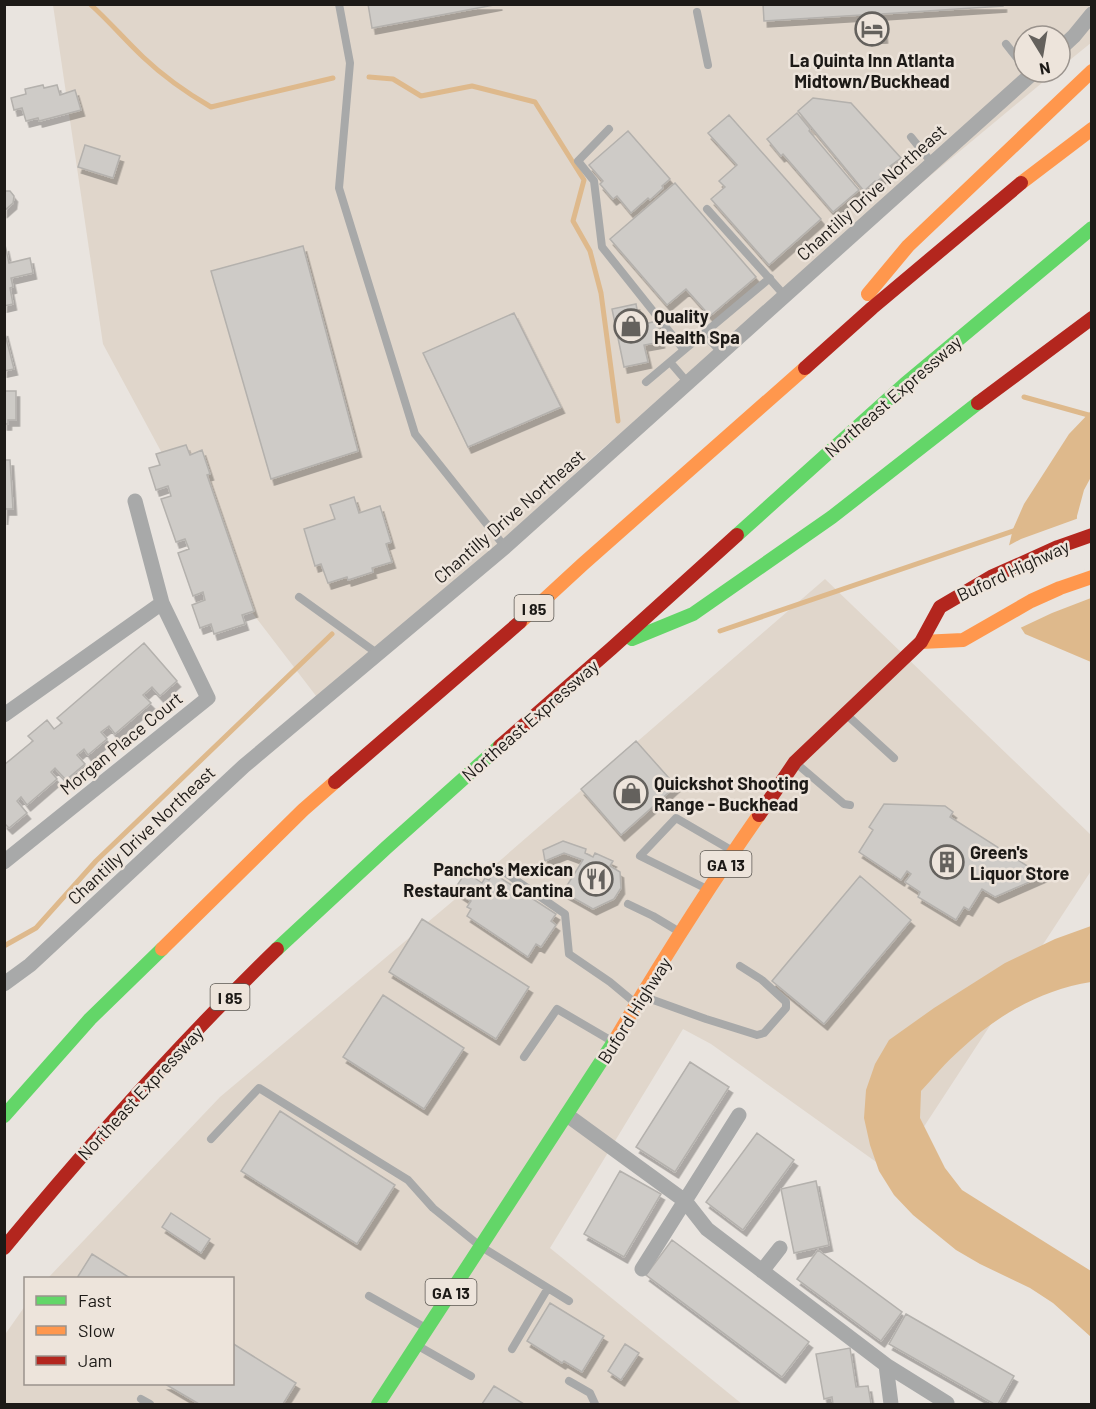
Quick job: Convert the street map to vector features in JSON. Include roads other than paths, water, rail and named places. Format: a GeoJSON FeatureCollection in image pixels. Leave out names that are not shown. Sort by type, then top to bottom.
{"type":"FeatureCollection","features":[{"type":"Feature","properties":{"kind":"main road"},"geometry":{"type":"LineString","coordinates":[[815,358],[908,246],[1092,71]]}},
{"type":"Feature","properties":{"kind":"main road","name":"I 85"},"geometry":{"type":"LineString","coordinates":[[4,1116],[90,1019],[303,810],[507,634],[872,308],[990,208],[1092,129]]}},
{"type":"Feature","properties":{"kind":"main road","name":"Northeast Expressway"},"geometry":{"type":"LineString","coordinates":[[4,1248],[157,1072],[256,971],[340,890],[879,407],[1092,228]]}},
{"type":"Feature","properties":{"kind":"main road"},"geometry":{"type":"LineString","coordinates":[[614,646],[693,614],[832,517],[937,434],[1092,318]]}},
{"type":"Feature","properties":{"kind":"main road","name":"Buford Highway"},"geometry":{"type":"LineString","coordinates":[[378,1404],[614,1042],[734,851],[795,762],[921,642],[940,607],[961,593],[1023,562],[1092,535]]}},
{"type":"Feature","properties":{"kind":"main road","name":"Buford Highway"},"geometry":{"type":"LineString","coordinates":[[921,642],[963,640],[1031,601],[1092,577]]}},
{"type":"Feature","properties":{"kind":"street"},"geometry":{"type":"LineString","coordinates":[[1072,38],[1092,14]]}},
{"type":"Feature","properties":{"kind":"street","name":"Chantilly Drive Northeast"},"geometry":{"type":"LineString","coordinates":[[4,984],[30,965],[244,766],[505,548],[932,164],[1016,84]]}},
{"type":"Feature","properties":{"kind":"street","name":"Morgan Place Court"},"geometry":{"type":"LineString","coordinates":[[4,861],[208,698],[162,603],[135,501]]}},
{"type":"Feature","properties":{"kind":"street"},"geometry":{"type":"LineString","coordinates":[[4,715],[162,603]]}},
{"type":"Feature","properties":{"kind":"street"},"geometry":{"type":"LineString","coordinates":[[567,1115],[686,1201],[707,1229],[886,1365],[947,1403],[940,1404]]}},
{"type":"Feature","properties":{"kind":"street"},"geometry":{"type":"LineString","coordinates":[[642,1269],[739,1115]]}},
{"type":"Feature","properties":{"kind":"street"},"geometry":{"type":"LineString","coordinates":[[762,1271],[780,1248]]}},
{"type":"Feature","properties":{"kind":"street"},"geometry":{"type":"LineString","coordinates":[[886,1365],[891,1404]]}},
{"type":"Feature","properties":{"kind":"lane"},"geometry":{"type":"LineString","coordinates":[[339,4],[350,63],[339,188],[341,196],[415,434],[505,548]]}},
{"type":"Feature","properties":{"kind":"lane"},"geometry":{"type":"LineString","coordinates":[[697,12],[708,65]]}},
{"type":"Feature","properties":{"kind":"lane"},"geometry":{"type":"LineString","coordinates":[[1006,44],[1012,51]]}},
{"type":"Feature","properties":{"kind":"lane"},"geometry":{"type":"LineString","coordinates":[[609,129],[578,161],[594,181],[602,247],[684,350]]}},
{"type":"Feature","properties":{"kind":"lane"},"geometry":{"type":"LineString","coordinates":[[911,137],[932,164]]}},
{"type":"Feature","properties":{"kind":"lane"},"geometry":{"type":"LineString","coordinates":[[707,209],[785,296]]}},
{"type":"Feature","properties":{"kind":"lane"},"geometry":{"type":"LineString","coordinates":[[646,382],[770,278]]}},
{"type":"Feature","properties":{"kind":"lane"},"geometry":{"type":"LineString","coordinates":[[704,334],[722,353]]}},
{"type":"Feature","properties":{"kind":"lane"},"geometry":{"type":"LineString","coordinates":[[670,362],[688,383]]}},
{"type":"Feature","properties":{"kind":"lane"},"geometry":{"type":"LineString","coordinates":[[299,597],[378,654]]}},
{"type":"Feature","properties":{"kind":"lane"},"geometry":{"type":"LineString","coordinates":[[845,713],[894,758]]}},
{"type":"Feature","properties":{"kind":"lane"},"geometry":{"type":"LineString","coordinates":[[795,762],[844,804],[850,805]]}},
{"type":"Feature","properties":{"kind":"lane"},"geometry":{"type":"LineString","coordinates":[[709,890],[640,856],[676,818],[734,851]]}},
{"type":"Feature","properties":{"kind":"lane"},"geometry":{"type":"LineString","coordinates":[[497,867],[565,914],[569,954],[610,982],[639,1000],[757,1035],[764,1033],[786,1008],[786,1002],[762,980],[740,966]]}},
{"type":"Feature","properties":{"kind":"lane"},"geometry":{"type":"LineString","coordinates":[[628,904],[682,933]]}},
{"type":"Feature","properties":{"kind":"lane"},"geometry":{"type":"LineString","coordinates":[[524,1057],[557,1009],[614,1042]]}},
{"type":"Feature","properties":{"kind":"lane"},"geometry":{"type":"LineString","coordinates":[[211,1139],[259,1088],[408,1180],[433,1208],[480,1246],[569,1301]]}},
{"type":"Feature","properties":{"kind":"lane"},"geometry":{"type":"LineString","coordinates":[[512,1349],[548,1288]]}},
{"type":"Feature","properties":{"kind":"lane"},"geometry":{"type":"LineString","coordinates":[[369,1296],[428,1329]]}},
{"type":"Feature","properties":{"kind":"lane"},"geometry":{"type":"LineString","coordinates":[[417,1346],[471,1376]]}},
{"type":"Feature","properties":{"kind":"lane"},"geometry":{"type":"LineString","coordinates":[[568,1381],[590,1393],[595,1404]]}},
{"type":"Feature","properties":{"kind":"lane"},"geometry":{"type":"LineString","coordinates":[[141,1399],[150,1404]]}},
{"type":"Feature","properties":{"kind":"waterway"},"geometry":{"type":"LineString","coordinates":[[90,4],[159,71],[211,107],[333,78]]}},
{"type":"Feature","properties":{"kind":"waterway"},"geometry":{"type":"LineString","coordinates":[[369,77],[393,79],[421,96],[472,86],[535,102],[584,180],[573,221],[590,251],[601,293],[618,421]]}},
{"type":"Feature","properties":{"kind":"waterway"},"geometry":{"type":"LineString","coordinates":[[1024,397],[1092,416]]}},
{"type":"Feature","properties":{"kind":"waterway"},"geometry":{"type":"LineString","coordinates":[[720,631],[1019,529]]}},
{"type":"Feature","properties":{"kind":"waterway"},"geometry":{"type":"LineString","coordinates":[[4,946],[36,928],[96,861],[332,634]]}},
{"type":"Feature","properties":{"kind":"place","name":"La Quinta Inn Atlanta Midtown/Buckhead"},"geometry":{"type":"Point","coordinates":[872,29]}},
{"type":"Feature","properties":{"kind":"place","name":"Quality Health Spa"},"geometry":{"type":"Point","coordinates":[631,326]}},
{"type":"Feature","properties":{"kind":"place","name":"Quickshot Shooting Range - Buckhead"},"geometry":{"type":"Point","coordinates":[631,793]}},
{"type":"Feature","properties":{"kind":"place","name":"Green's Liquor Store"},"geometry":{"type":"Point","coordinates":[947,862]}},
{"type":"Feature","properties":{"kind":"place","name":"Pancho's Mexican Restaurant & Cantina"},"geometry":{"type":"Point","coordinates":[596,879]}}]}
